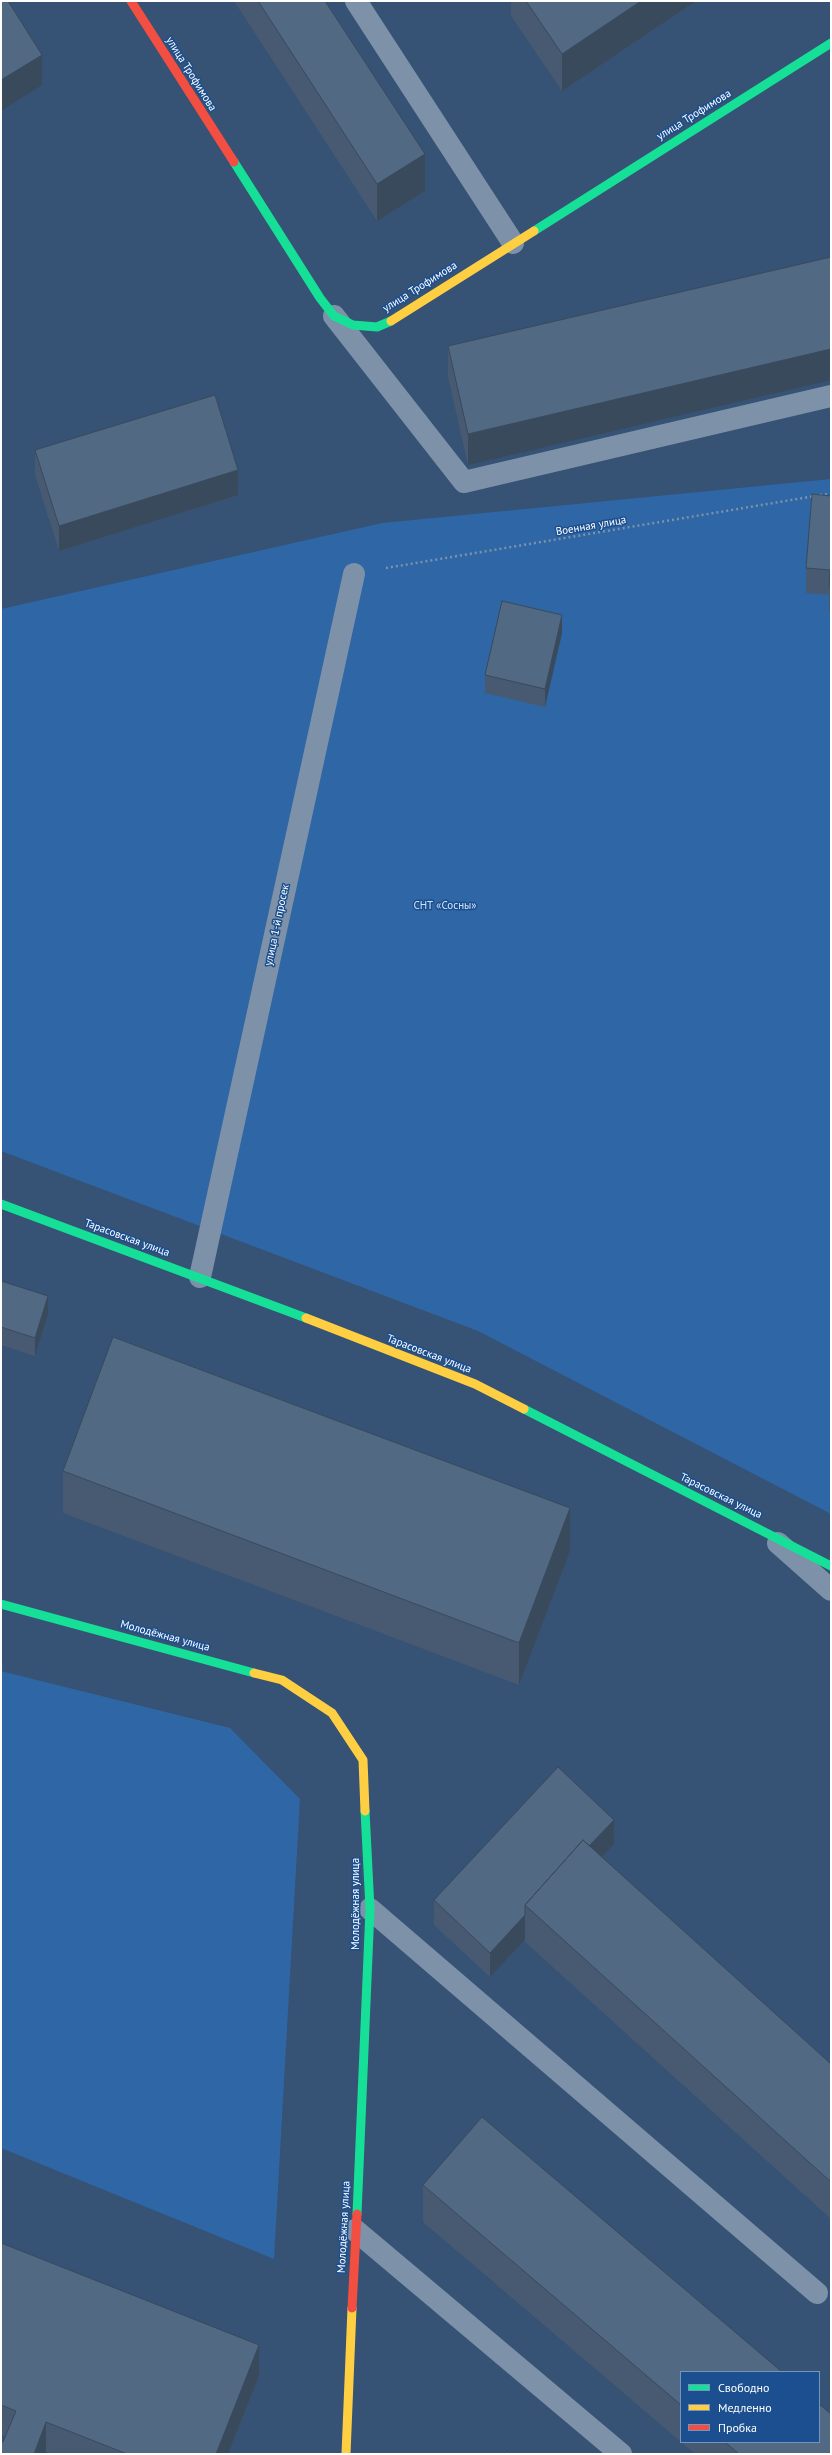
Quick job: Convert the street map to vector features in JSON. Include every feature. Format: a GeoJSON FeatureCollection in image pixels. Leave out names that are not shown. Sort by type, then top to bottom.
{"type":"FeatureCollection","features":[{"type":"Feature","properties":{"kind":"street","name":"улица Трофимова"},"geometry":{"type":"LineString","coordinates":[[131,1],[320,298],[334,316],[353,326],[377,326],[397,318],[513,243],[831,43]]}},
{"type":"Feature","properties":{"kind":"street","name":"Тарасовская улица"},"geometry":{"type":"LineString","coordinates":[[1,1204],[200,1277],[475,1384],[764,1530],[831,1566]]}},
{"type":"Feature","properties":{"kind":"street","name":"Молодёжная улица"},"geometry":{"type":"LineString","coordinates":[[1,1604],[282,1680],[332,1713],[363,1760],[370,1909],[346,2454]]}},
{"type":"Feature","properties":{"kind":"lane"},"geometry":{"type":"LineString","coordinates":[[356,1],[513,243]]}},
{"type":"Feature","properties":{"kind":"lane"},"geometry":{"type":"LineString","coordinates":[[334,316],[464,482],[831,396]]}},
{"type":"Feature","properties":{"kind":"lane","name":"улица 1-й просек"},"geometry":{"type":"LineString","coordinates":[[200,1277],[354,574]]}},
{"type":"Feature","properties":{"kind":"lane"},"geometry":{"type":"LineString","coordinates":[[764,1530],[831,1590]]}},
{"type":"Feature","properties":{"kind":"lane"},"geometry":{"type":"LineString","coordinates":[[370,1909],[817,2294]]}},
{"type":"Feature","properties":{"kind":"lane"},"geometry":{"type":"LineString","coordinates":[[355,2230],[620,2454]]}},
{"type":"Feature","properties":{"kind":"path","name":"Военная улица"},"geometry":{"type":"LineString","coordinates":[[354,574],[831,494]]}},
{"type":"Feature","properties":{"kind":"green space","name":"СНТ «Сосны»"},"geometry":{"type":"Polygon","coordinates":[[[831,479],[831,1514],[478,1331],[1,1151],[1,609],[382,523],[831,479]]]}},
{"type":"Feature","properties":{"kind":"green space"},"geometry":{"type":"Polygon","coordinates":[[[1,1671],[230,1728],[300,1799],[274,2259],[1,2148],[1,1671]]]}},
{"type":"Feature","properties":{"kind":"building"},"geometry":{"type":"Polygon","coordinates":[[[1,1],[8,1],[42,55],[1,80],[1,1]]]}},
{"type":"Feature","properties":{"kind":"building"},"geometry":{"type":"Polygon","coordinates":[[[258,1],[325,1],[425,154],[377,184],[258,1]]]}},
{"type":"Feature","properties":{"kind":"building"},"geometry":{"type":"Polygon","coordinates":[[[526,1],[641,1],[562,54],[526,1]]]}},
{"type":"Feature","properties":{"kind":"building"},"geometry":{"type":"Polygon","coordinates":[[[831,257],[831,349],[468,434],[448,346],[831,257]]]}},
{"type":"Feature","properties":{"kind":"building"},"geometry":{"type":"Polygon","coordinates":[[[215,395],[238,470],[59,526],[35,450],[215,395]]]}},
{"type":"Feature","properties":{"kind":"building"},"geometry":{"type":"Polygon","coordinates":[[[812,494],[831,496],[831,588],[829,588],[830,570],[806,568],[812,494]]]}},
{"type":"Feature","properties":{"kind":"building"},"geometry":{"type":"Polygon","coordinates":[[[502,601],[562,615],[545,689],[485,675],[502,601]]]}},
{"type":"Feature","properties":{"kind":"building"},"geometry":{"type":"Polygon","coordinates":[[[1,1281],[48,1296],[35,1338],[1,1327],[1,1281]]]}},
{"type":"Feature","properties":{"kind":"building"},"geometry":{"type":"Polygon","coordinates":[[[113,1337],[570,1508],[519,1643],[63,1471],[113,1337]]]}},
{"type":"Feature","properties":{"kind":"building"},"geometry":{"type":"Polygon","coordinates":[[[558,1767],[614,1820],[589,1846],[583,1840],[525,1905],[525,1915],[490,1953],[434,1900],[558,1767]]]}},
{"type":"Feature","properties":{"kind":"building"},"geometry":{"type":"Polygon","coordinates":[[[583,1840],[831,2064],[831,2182],[525,1905],[583,1840]]]}},
{"type":"Feature","properties":{"kind":"building"},"geometry":{"type":"Polygon","coordinates":[[[482,2117],[781,2371],[680,2371],[680,2404],[423,2185],[482,2117]]]}},
{"type":"Feature","properties":{"kind":"building"},"geometry":{"type":"Polygon","coordinates":[[[1,2243],[259,2345],[216,2454],[127,2454],[46,2422],[34,2454],[1,2454],[1,2442],[3,2442],[16,2411],[1,2405],[1,2243]]]}},
{"type":"Feature","properties":{"kind":"building"},"geometry":{"type":"Polygon","coordinates":[[[820,2405],[831,2414],[831,2454],[739,2454],[726,2443],[820,2443],[820,2405]]]}},
{"type":"Feature","properties":{"kind":"traffic: fast"},"geometry":{"type":"LineString","coordinates":[[534,231],[831,43]]}},
{"type":"Feature","properties":{"kind":"traffic: fast"},"geometry":{"type":"LineString","coordinates":[[234,162],[320,298],[334,316],[353,325],[377,327],[391,321]]}},
{"type":"Feature","properties":{"kind":"traffic: fast"},"geometry":{"type":"LineString","coordinates":[[1,1204],[306,1318]]}},
{"type":"Feature","properties":{"kind":"traffic: fast"},"geometry":{"type":"LineString","coordinates":[[524,1409],[831,1566]]}},
{"type":"Feature","properties":{"kind":"traffic: fast"},"geometry":{"type":"LineString","coordinates":[[1,1604],[254,1673]]}},
{"type":"Feature","properties":{"kind":"traffic: fast"},"geometry":{"type":"LineString","coordinates":[[357,2214],[370,1909],[365,1811]]}},
{"type":"Feature","properties":{"kind":"traffic: slow"},"geometry":{"type":"LineString","coordinates":[[391,321],[534,231]]}},
{"type":"Feature","properties":{"kind":"traffic: slow"},"geometry":{"type":"LineString","coordinates":[[306,1318],[475,1384],[524,1409]]}},
{"type":"Feature","properties":{"kind":"traffic: slow"},"geometry":{"type":"LineString","coordinates":[[254,1673],[282,1680],[332,1713],[363,1760],[365,1811]]}},
{"type":"Feature","properties":{"kind":"traffic: slow"},"geometry":{"type":"LineString","coordinates":[[346,2454],[352,2308]]}},
{"type":"Feature","properties":{"kind":"traffic: jam"},"geometry":{"type":"LineString","coordinates":[[131,1],[234,162]]}},
{"type":"Feature","properties":{"kind":"traffic: jam"},"geometry":{"type":"LineString","coordinates":[[352,2308],[357,2214]]}}]}
